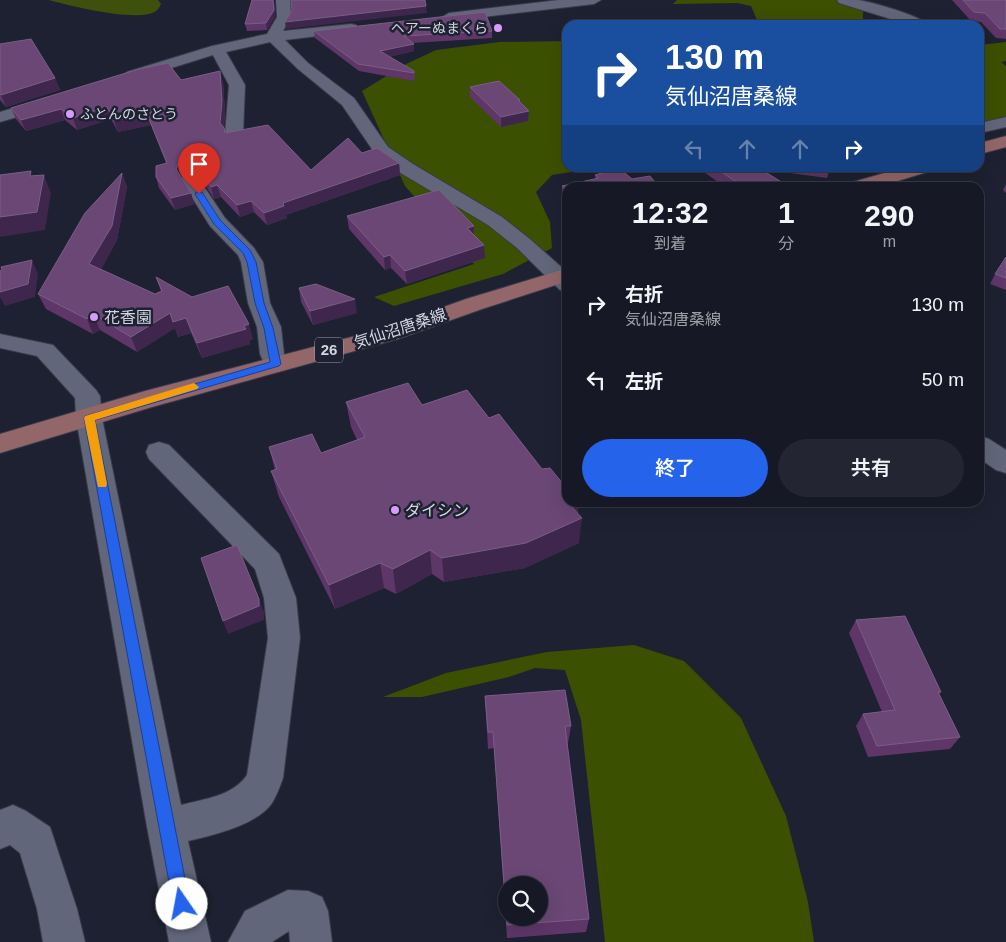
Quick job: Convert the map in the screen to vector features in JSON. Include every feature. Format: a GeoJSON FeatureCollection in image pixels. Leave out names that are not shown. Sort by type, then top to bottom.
{"type":"FeatureCollection","features":[{"type":"Feature","properties":{"kind":"main road"},"geometry":{"type":"LineString","coordinates":[[984,148],[1006,141]]}},
{"type":"Feature","properties":{"kind":"main road"},"geometry":{"type":"LineString","coordinates":[[873,182],[907,172]]}},
{"type":"Feature","properties":{"kind":"main road","name":"気仙沼唐桑線"},"geometry":{"type":"LineString","coordinates":[[0,444],[276,364],[390,334],[474,304],[562,280]]}},
{"type":"Feature","properties":{"kind":"street"},"geometry":{"type":"LineString","coordinates":[[273,37],[284,17],[282,0]]}},
{"type":"Feature","properties":{"kind":"street"},"geometry":{"type":"LineString","coordinates":[[435,19],[594,0]]}},
{"type":"Feature","properties":{"kind":"street"},"geometry":{"type":"LineString","coordinates":[[844,0],[910,20]]}},
{"type":"Feature","properties":{"kind":"street"},"geometry":{"type":"LineString","coordinates":[[120,79],[217,49],[273,37],[362,26]]}},
{"type":"Feature","properties":{"kind":"street"},"geometry":{"type":"LineString","coordinates":[[273,37],[303,66],[348,102],[382,151],[406,168],[474,207],[496,222],[562,276]]}},
{"type":"Feature","properties":{"kind":"street"},"geometry":{"type":"LineString","coordinates":[[217,49],[237,85],[234,134]]}},
{"type":"Feature","properties":{"kind":"street"},"geometry":{"type":"LineString","coordinates":[[0,117],[66,97]]}},
{"type":"Feature","properties":{"kind":"street"},"geometry":{"type":"LineString","coordinates":[[984,127],[1006,122]]}},
{"type":"Feature","properties":{"kind":"street"},"geometry":{"type":"LineString","coordinates":[[190,180],[217,222],[247,252],[252,262],[259,303],[268,328],[276,364]]}},
{"type":"Feature","properties":{"kind":"street"},"geometry":{"type":"LineString","coordinates":[[0,341],[45,350],[87,396],[89,418],[166,828],[190,942]]}},
{"type":"Feature","properties":{"kind":"street"},"geometry":{"type":"LineString","coordinates":[[984,449],[1006,463]]}},
{"type":"Feature","properties":{"kind":"street"},"geometry":{"type":"LineString","coordinates":[[160,452],[268,563],[280,598],[284,638],[265,778],[258,791],[247,801],[221,813],[166,828]]}},
{"type":"Feature","properties":{"kind":"street"},"geometry":{"type":"LineString","coordinates":[[0,830],[13,824],[36,841],[57,909],[64,942]]}},
{"type":"Feature","properties":{"kind":"street"},"geometry":{"type":"LineString","coordinates":[[250,942],[259,924],[288,910],[308,911],[311,942]]}},
{"type":"Feature","properties":{"kind":"green space"},"geometry":{"type":"Polygon","coordinates":[[[49,0],[158,0],[161,4],[156,11],[135,15],[104,12],[49,0]]]}},
{"type":"Feature","properties":{"kind":"green space"},"geometry":{"type":"Polygon","coordinates":[[[677,0],[843,0],[863,11],[863,20],[757,20],[751,6],[737,3],[673,4],[677,0]]]}},
{"type":"Feature","properties":{"kind":"green space"},"geometry":{"type":"Polygon","coordinates":[[[562,41],[562,172],[571,172],[552,175],[536,192],[550,222],[552,248],[503,274],[394,306],[374,297],[474,264],[405,186],[362,91],[404,65],[436,50],[500,42],[562,41]]]}},
{"type":"Feature","properties":{"kind":"green space"},"geometry":{"type":"Polygon","coordinates":[[[1006,42],[1006,61],[1001,62],[1006,66],[1006,117],[984,123],[984,45],[1006,42]]]}},
{"type":"Feature","properties":{"kind":"green space"},"geometry":{"type":"Polygon","coordinates":[[[634,645],[684,661],[741,718],[786,816],[808,902],[814,942],[605,942],[581,720],[565,670],[535,668],[509,677],[422,697],[383,697],[446,673],[547,652],[634,645]]]}},
{"type":"Feature","properties":{"kind":"building"},"geometry":{"type":"Polygon","coordinates":[[[252,0],[273,0],[274,10],[266,23],[245,24],[252,0]]]}},
{"type":"Feature","properties":{"kind":"building"},"geometry":{"type":"Polygon","coordinates":[[[291,0],[425,0],[426,6],[285,22],[292,10],[291,0]]]}},
{"type":"Feature","properties":{"kind":"building"},"geometry":{"type":"Polygon","coordinates":[[[963,0],[1006,0],[1006,29],[1000,29],[985,13],[974,12],[963,0]]]}},
{"type":"Feature","properties":{"kind":"building"},"geometry":{"type":"Polygon","coordinates":[[[485,12],[492,31],[404,36],[414,44],[380,51],[414,71],[414,73],[358,64],[314,31],[485,12]]]}},
{"type":"Feature","properties":{"kind":"building"},"geometry":{"type":"Polygon","coordinates":[[[31,39],[55,78],[1,95],[0,44],[31,39]]]}},
{"type":"Feature","properties":{"kind":"building"},"geometry":{"type":"Polygon","coordinates":[[[168,63],[181,80],[220,71],[222,101],[220,123],[225,133],[268,125],[311,170],[348,138],[362,153],[377,148],[399,163],[283,203],[284,206],[264,213],[251,201],[237,205],[217,185],[211,187],[195,163],[187,161],[179,163],[176,169],[191,193],[171,198],[156,177],[156,166],[167,163],[147,114],[114,121],[107,107],[73,118],[61,109],[21,120],[11,108],[139,69],[168,63]]]}},
{"type":"Feature","properties":{"kind":"building"},"geometry":{"type":"Polygon","coordinates":[[[499,81],[529,111],[501,117],[470,87],[499,81]]]}},
{"type":"Feature","properties":{"kind":"building"},"geometry":{"type":"Polygon","coordinates":[[[31,171],[30,176],[44,175],[37,212],[0,217],[0,175],[31,171]]]}},
{"type":"Feature","properties":{"kind":"building"},"geometry":{"type":"Polygon","coordinates":[[[605,172],[624,172],[632,179],[650,176],[655,182],[580,182],[599,178],[595,175],[605,172]]]}},
{"type":"Feature","properties":{"kind":"building"},"geometry":{"type":"Polygon","coordinates":[[[722,172],[765,172],[781,182],[736,182],[722,172]]]}},
{"type":"Feature","properties":{"kind":"building"},"geometry":{"type":"Polygon","coordinates":[[[122,173],[112,226],[89,264],[155,294],[162,291],[156,277],[192,297],[228,286],[249,324],[244,326],[246,329],[197,343],[186,318],[173,322],[170,313],[131,337],[93,314],[87,319],[38,294],[85,213],[122,173]]]}},
{"type":"Feature","properties":{"kind":"building"},"geometry":{"type":"Polygon","coordinates":[[[439,190],[474,226],[467,228],[484,245],[405,271],[390,255],[384,257],[347,216],[439,190]]]}},
{"type":"Feature","properties":{"kind":"building"},"geometry":{"type":"Polygon","coordinates":[[[1006,257],[1006,278],[995,274],[1006,257]]]}},
{"type":"Feature","properties":{"kind":"building"},"geometry":{"type":"Polygon","coordinates":[[[32,260],[28,284],[0,292],[1,267],[32,260]]]}},
{"type":"Feature","properties":{"kind":"building"},"geometry":{"type":"Polygon","coordinates":[[[316,284],[355,299],[310,311],[299,288],[316,284]]]}},
{"type":"Feature","properties":{"kind":"building"},"geometry":{"type":"Polygon","coordinates":[[[408,383],[422,405],[467,390],[489,418],[499,414],[542,469],[550,468],[562,483],[562,507],[572,507],[582,518],[526,543],[442,558],[430,550],[393,569],[380,563],[329,585],[271,471],[277,469],[269,447],[312,434],[321,453],[365,437],[346,402],[408,383]]]}},
{"type":"Feature","properties":{"kind":"building"},"geometry":{"type":"Polygon","coordinates":[[[237,545],[259,599],[259,606],[223,621],[201,558],[237,545]]]}},
{"type":"Feature","properties":{"kind":"building"},"geometry":{"type":"Polygon","coordinates":[[[905,616],[960,737],[877,746],[863,714],[895,710],[856,620],[905,616]]]}},
{"type":"Feature","properties":{"kind":"building"},"geometry":{"type":"Polygon","coordinates":[[[565,690],[571,726],[565,726],[589,919],[548,922],[548,876],[503,876],[493,732],[488,732],[485,696],[565,690]]]}},
{"type":"Feature","properties":{"kind":"slow traffic"},"geometry":{"type":"LineString","coordinates":[[102,484],[89,418],[194,387]]}},
{"type":"Feature","properties":{"kind":"place","name":"ヘアーぬまくら"},"geometry":{"type":"Point","coordinates":[498,28]}},
{"type":"Feature","properties":{"kind":"place","name":"ふとんのさとう"},"geometry":{"type":"Point","coordinates":[70,114]}},
{"type":"Feature","properties":{"kind":"place","name":"花香園"},"geometry":{"type":"Point","coordinates":[94,317]}},
{"type":"Feature","properties":{"kind":"place","name":"ダイシン"},"geometry":{"type":"Point","coordinates":[395,510]}},
{"type":"Feature","properties":{"kind":"route"},"geometry":{"type":"LineString","coordinates":[[182,904],[89,418],[276,364],[272,354],[268,328],[259,303],[252,262],[247,252],[217,222],[199,194]]}}]}
